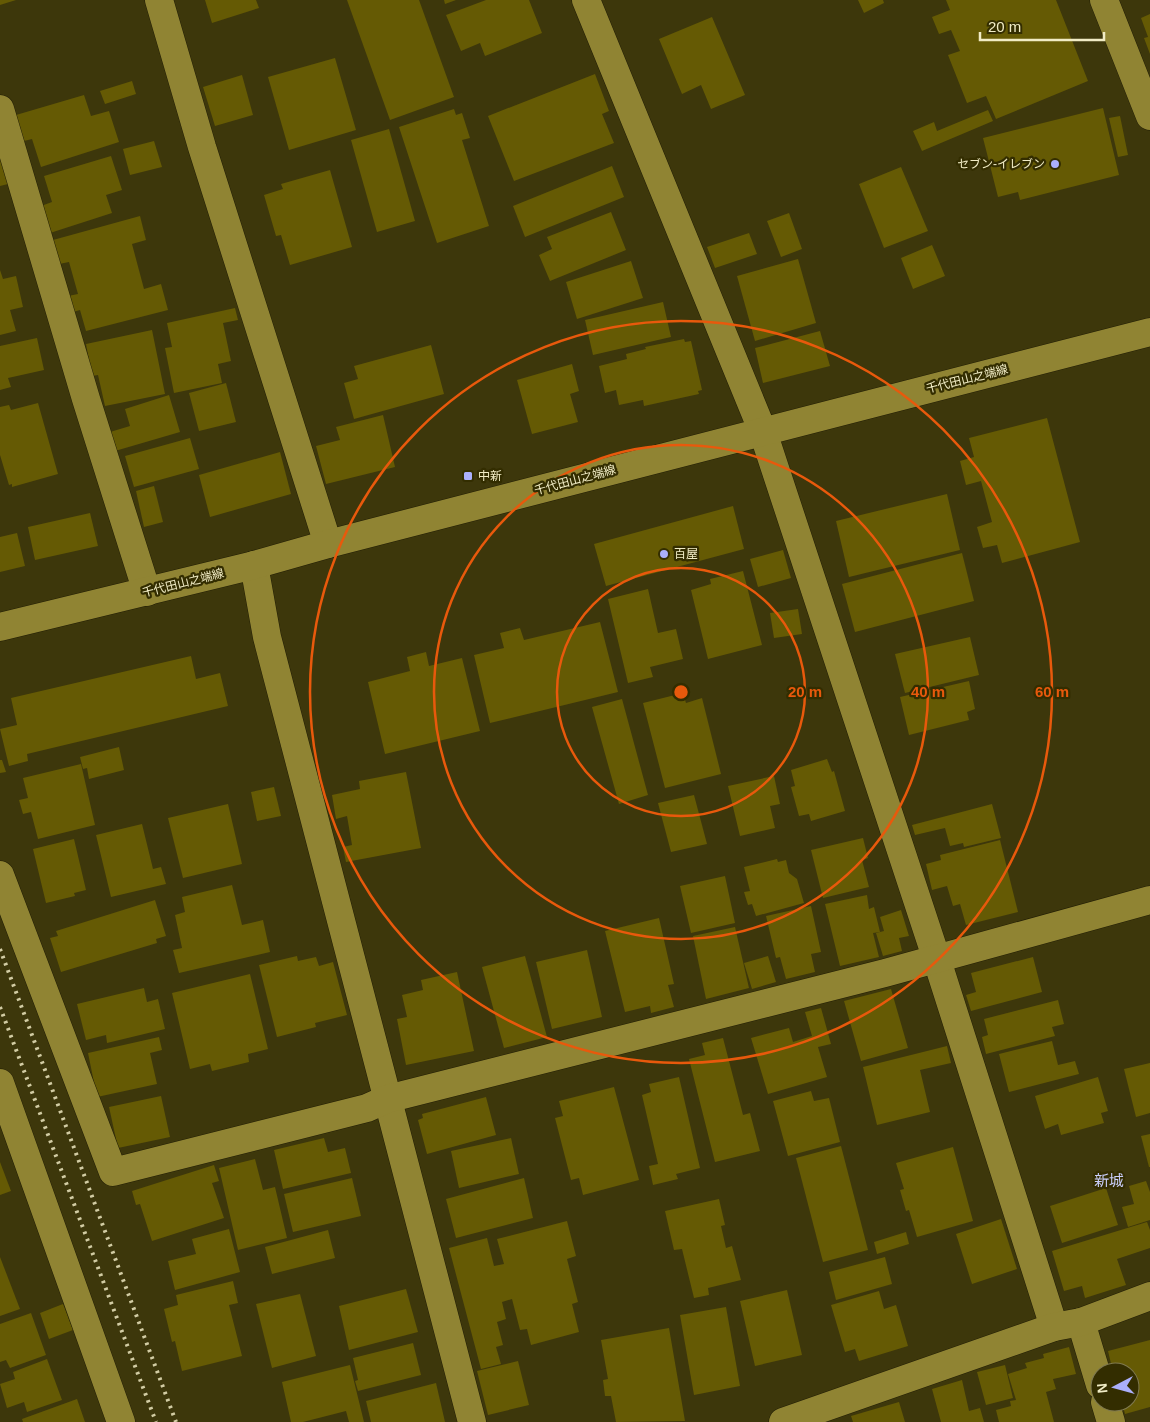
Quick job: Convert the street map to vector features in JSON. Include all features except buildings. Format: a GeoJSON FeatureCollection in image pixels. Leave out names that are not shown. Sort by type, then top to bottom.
{"type":"FeatureCollection","features":[{"type":"Feature","properties":{"kind":"street"},"geometry":{"type":"LineString","coordinates":[[158,0],[202,147],[328,544]]}},
{"type":"Feature","properties":{"kind":"street"},"geometry":{"type":"LineString","coordinates":[[586,0],[763,432],[936,957],[1054,1327]]}},
{"type":"Feature","properties":{"kind":"street"},"geometry":{"type":"LineString","coordinates":[[1104,0],[1150,116]]}},
{"type":"Feature","properties":{"kind":"street"},"geometry":{"type":"LineString","coordinates":[[0,109],[86,399],[147,592]]}},
{"type":"Feature","properties":{"kind":"street","name":"千代田山之端線"},"geometry":{"type":"LineString","coordinates":[[0,627],[254,566],[328,544],[1150,332]]}},
{"type":"Feature","properties":{"kind":"street"},"geometry":{"type":"LineString","coordinates":[[254,566],[267,637],[472,1422]]}},
{"type":"Feature","properties":{"kind":"street"},"geometry":{"type":"LineString","coordinates":[[0,875],[113,1172],[367,1108],[387,1099],[885,973],[936,957],[1150,900]]}},
{"type":"Feature","properties":{"kind":"street"},"geometry":{"type":"LineString","coordinates":[[0,1083],[120,1422]]}},
{"type":"Feature","properties":{"kind":"street"},"geometry":{"type":"LineString","coordinates":[[783,1422],[1054,1327],[1081,1322],[1150,1296]]}},
{"type":"Feature","properties":{"kind":"street"},"geometry":{"type":"LineString","coordinates":[[1081,1322],[1093,1362]]}},
{"type":"Feature","properties":{"kind":"railway"},"geometry":{"type":"LineString","coordinates":[[0,949],[176,1422]]}},
{"type":"Feature","properties":{"kind":"railway"},"geometry":{"type":"LineString","coordinates":[[0,1007],[156,1422]]}},
{"type":"Feature","properties":{"kind":"place","name":"セブン-イレブン"},"geometry":{"type":"Point","coordinates":[1055,164]}},
{"type":"Feature","properties":{"kind":"place","name":"中新"},"geometry":{"type":"Point","coordinates":[468,476]}},
{"type":"Feature","properties":{"kind":"place","name":"百屋"},"geometry":{"type":"Point","coordinates":[664,554]}},
{"type":"Feature","properties":{"kind":"district","name":"新城"},"geometry":{"type":"Point","coordinates":[1109,1181]}}]}
